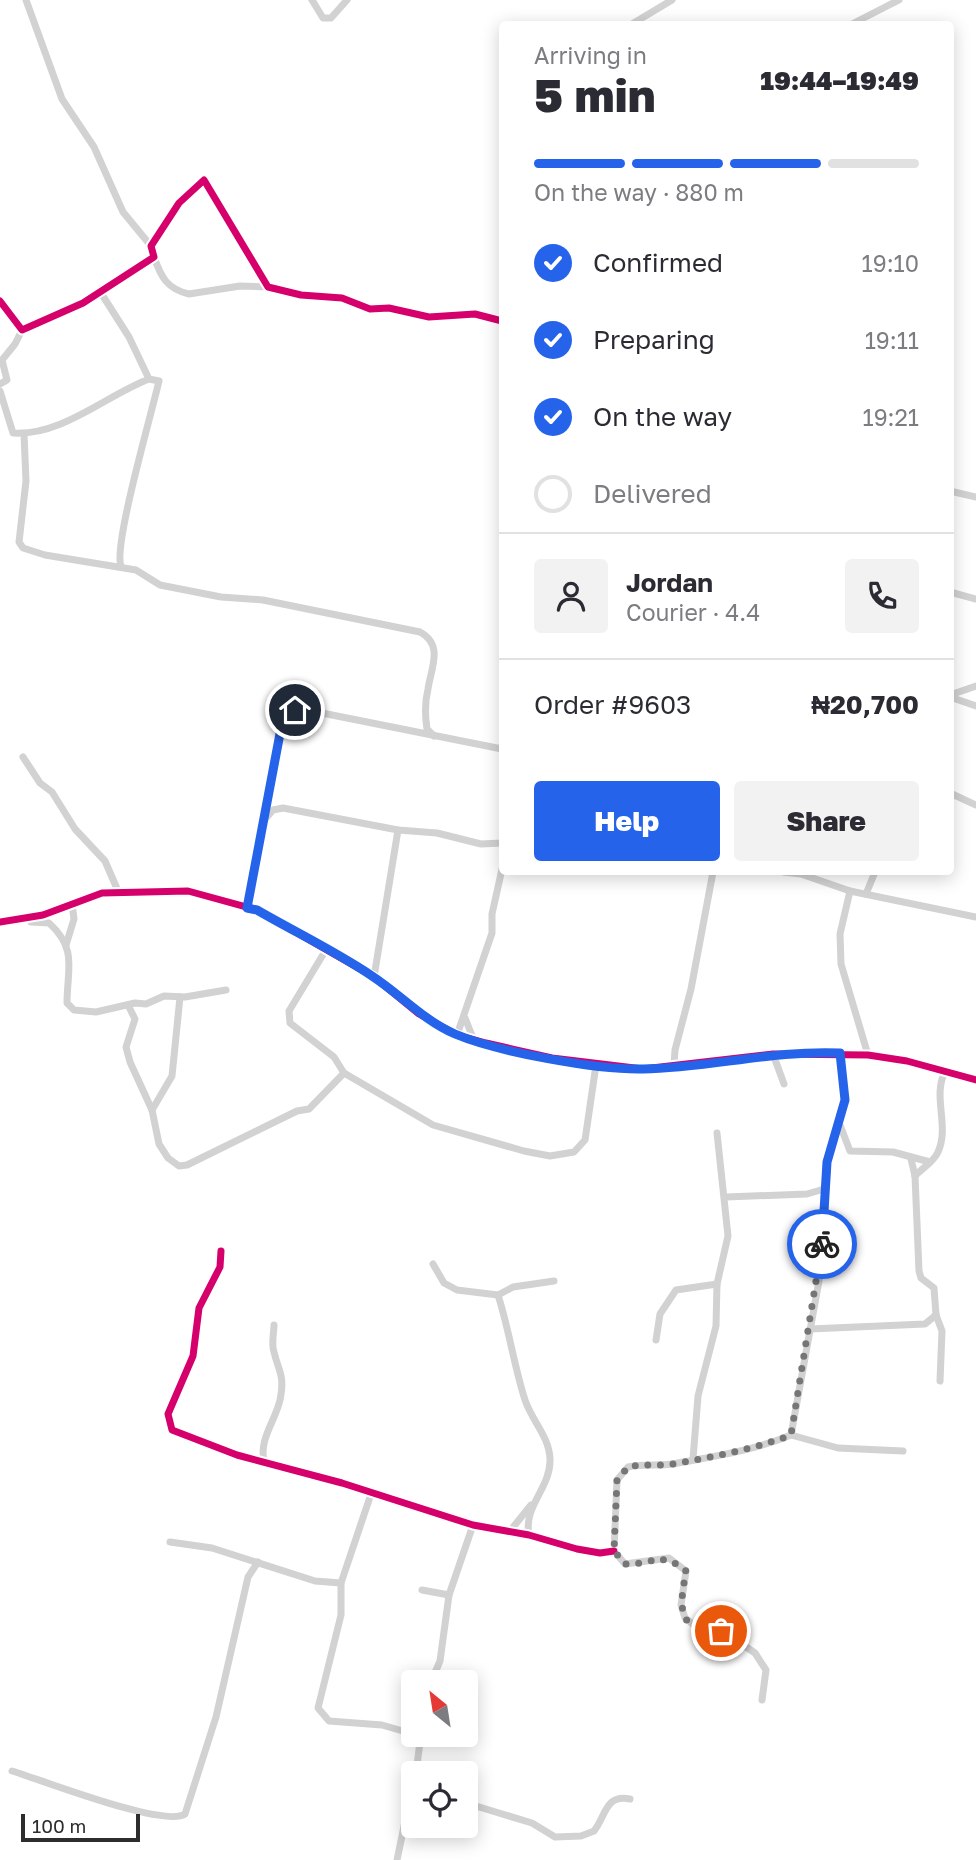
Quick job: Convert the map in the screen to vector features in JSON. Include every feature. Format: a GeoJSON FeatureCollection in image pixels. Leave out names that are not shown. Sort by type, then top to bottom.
{"type":"FeatureCollection","features":[{"type":"Feature","properties":{"kind":"street"},"geometry":{"type":"LineString","coordinates":[[26,0],[61,99],[94,147],[123,212],[151,246],[164,279],[179,292],[240,286],[268,287],[301,295],[342,298],[370,309],[389,308],[429,317],[475,314],[499,320]]}},
{"type":"Feature","properties":{"kind":"street"},"geometry":{"type":"LineString","coordinates":[[312,0],[323,18],[331,18],[347,0]]}},
{"type":"Feature","properties":{"kind":"street"},"geometry":{"type":"LineString","coordinates":[[637,21],[672,0]]}},
{"type":"Feature","properties":{"kind":"street"},"geometry":{"type":"LineString","coordinates":[[858,21],[899,0]]}},
{"type":"Feature","properties":{"kind":"street"},"geometry":{"type":"LineString","coordinates":[[151,246],[179,203],[204,180],[268,287]]}},
{"type":"Feature","properties":{"kind":"street"},"geometry":{"type":"LineString","coordinates":[[0,384],[7,380],[2,360],[22,330],[101,293],[154,257]]}},
{"type":"Feature","properties":{"kind":"street"},"geometry":{"type":"LineString","coordinates":[[101,293],[129,337],[149,379]]}},
{"type":"Feature","properties":{"kind":"street"},"geometry":{"type":"LineString","coordinates":[[0,301],[22,330]]}},
{"type":"Feature","properties":{"kind":"street"},"geometry":{"type":"LineString","coordinates":[[0,391],[13,433],[24,434],[68,421],[149,379],[159,381],[128,505],[118,554],[121,566]]}},
{"type":"Feature","properties":{"kind":"street"},"geometry":{"type":"LineString","coordinates":[[24,434],[26,481],[21,547],[45,555],[121,566],[136,570],[160,584],[221,597],[263,600],[426,635],[435,653],[426,712],[426,729],[434,736]]}},
{"type":"Feature","properties":{"kind":"street"},"geometry":{"type":"LineString","coordinates":[[954,492],[976,497]]}},
{"type":"Feature","properties":{"kind":"street"},"geometry":{"type":"LineString","coordinates":[[954,593],[976,599]]}},
{"type":"Feature","properties":{"kind":"street"},"geometry":{"type":"LineString","coordinates":[[954,694],[976,686]]}},
{"type":"Feature","properties":{"kind":"street"},"geometry":{"type":"LineString","coordinates":[[954,698],[976,706]]}},
{"type":"Feature","properties":{"kind":"street"},"geometry":{"type":"LineString","coordinates":[[247,908],[282,723],[291,711],[312,711],[499,748]]}},
{"type":"Feature","properties":{"kind":"street"},"geometry":{"type":"LineString","coordinates":[[23,757],[40,783],[52,792],[75,829],[105,861],[118,891]]}},
{"type":"Feature","properties":{"kind":"street"},"geometry":{"type":"LineString","coordinates":[[954,795],[976,805]]}},
{"type":"Feature","properties":{"kind":"street"},"geometry":{"type":"LineString","coordinates":[[268,796],[279,808]]}},
{"type":"Feature","properties":{"kind":"street"},"geometry":{"type":"LineString","coordinates":[[263,821],[270,812],[279,808],[398,830],[437,833],[481,844],[499,843]]}},
{"type":"Feature","properties":{"kind":"street"},"geometry":{"type":"LineString","coordinates":[[374,977],[398,830]]}},
{"type":"Feature","properties":{"kind":"street"},"geometry":{"type":"LineString","coordinates":[[457,1035],[492,933],[492,914],[501,875]]}},
{"type":"Feature","properties":{"kind":"street"},"geometry":{"type":"LineString","coordinates":[[674,1066],[675,1050],[691,989],[712,875]]}},
{"type":"Feature","properties":{"kind":"street"},"geometry":{"type":"LineString","coordinates":[[804,875],[850,891],[976,917]]}},
{"type":"Feature","properties":{"kind":"street"},"geometry":{"type":"LineString","coordinates":[[866,894],[874,875]]}},
{"type":"Feature","properties":{"kind":"street"},"geometry":{"type":"LineString","coordinates":[[13,921],[43,915],[118,891],[188,891],[257,910],[374,977],[419,1014],[457,1035],[552,1058],[643,1069],[773,1054],[840,1053],[908,1061],[976,1080]]}},
{"type":"Feature","properties":{"kind":"street"},"geometry":{"type":"LineString","coordinates":[[850,891],[841,934],[841,964],[868,1055]]}},
{"type":"Feature","properties":{"kind":"street"},"geometry":{"type":"LineString","coordinates":[[66,946],[74,919],[72,904]]}},
{"type":"Feature","properties":{"kind":"street"},"geometry":{"type":"LineString","coordinates":[[0,922],[45,921],[58,932],[66,946],[71,977],[66,999],[70,1007],[81,1012],[146,1004],[163,996],[180,997],[226,990]]}},
{"type":"Feature","properties":{"kind":"street"},"geometry":{"type":"LineString","coordinates":[[327,948],[288,1017],[296,1029],[334,1057],[344,1073],[433,1125],[474,1139],[550,1156],[564,1156],[581,1148],[596,1065]]}},
{"type":"Feature","properties":{"kind":"street"},"geometry":{"type":"LineString","coordinates":[[152,1110],[172,1076],[180,997]]}},
{"type":"Feature","properties":{"kind":"street"},"geometry":{"type":"LineString","coordinates":[[128,1005],[135,1019],[127,1040],[127,1052],[135,1076],[152,1110],[164,1153],[174,1164],[187,1165]]}},
{"type":"Feature","properties":{"kind":"street"},"geometry":{"type":"LineString","coordinates":[[464,1017],[473,1038]]}},
{"type":"Feature","properties":{"kind":"street"},"geometry":{"type":"LineString","coordinates":[[791,1435],[810,1329],[823,1232],[828,1154],[840,1124],[845,1100],[840,1053]]}},
{"type":"Feature","properties":{"kind":"street"},"geometry":{"type":"LineString","coordinates":[[773,1054],[784,1084]]}},
{"type":"Feature","properties":{"kind":"street"},"geometry":{"type":"LineString","coordinates":[[915,1176],[939,1151],[944,1131],[940,1090],[945,1072]]}},
{"type":"Feature","properties":{"kind":"street"},"geometry":{"type":"LineString","coordinates":[[175,1176],[187,1165],[230,1142],[309,1108],[344,1073]]}},
{"type":"Feature","properties":{"kind":"street"},"geometry":{"type":"LineString","coordinates":[[840,1124],[850,1151],[893,1152],[911,1159],[931,1162]]}},
{"type":"Feature","properties":{"kind":"street"},"geometry":{"type":"LineString","coordinates":[[693,1459],[698,1396],[716,1326],[717,1284],[727,1236],[726,1197],[717,1133]]}},
{"type":"Feature","properties":{"kind":"street"},"geometry":{"type":"LineString","coordinates":[[911,1159],[915,1176],[920,1278],[934,1288],[936,1315],[942,1331],[940,1381]]}},
{"type":"Feature","properties":{"kind":"street"},"geometry":{"type":"LineString","coordinates":[[726,1197],[807,1194],[824,1189]]}},
{"type":"Feature","properties":{"kind":"street"},"geometry":{"type":"LineString","coordinates":[[220,1251],[220,1267],[199,1308],[193,1356],[170,1409],[169,1425],[183,1436],[473,1525],[529,1535],[577,1549],[600,1553],[614,1551]]}},
{"type":"Feature","properties":{"kind":"street"},"geometry":{"type":"LineString","coordinates":[[433,1264],[449,1288],[498,1295],[513,1287],[554,1281]]}},
{"type":"Feature","properties":{"kind":"street"},"geometry":{"type":"LineString","coordinates":[[656,1339],[660,1314],[676,1290],[717,1284]]}},
{"type":"Feature","properties":{"kind":"street"},"geometry":{"type":"LineString","coordinates":[[498,1295],[525,1400],[540,1427],[550,1455],[547,1478],[532,1505],[510,1531]]}},
{"type":"Feature","properties":{"kind":"street"},"geometry":{"type":"LineString","coordinates":[[810,1329],[925,1324],[936,1315]]}},
{"type":"Feature","properties":{"kind":"street"},"geometry":{"type":"LineString","coordinates":[[264,1462],[265,1436],[277,1409],[282,1379],[281,1366],[273,1350],[274,1325]]}},
{"type":"Feature","properties":{"kind":"street"},"geometry":{"type":"LineString","coordinates":[[762,1700],[766,1670],[755,1653],[721,1631],[698,1628],[685,1618],[681,1605],[686,1571],[669,1558],[625,1564],[614,1551],[617,1480],[623,1470],[637,1465],[677,1464],[759,1448],[791,1435],[838,1448],[902,1451]]}},
{"type":"Feature","properties":{"kind":"street"},"geometry":{"type":"LineString","coordinates":[[371,1494],[341,1583],[341,1615],[319,1704],[320,1713],[329,1721],[342,1724],[382,1726],[401,1731]]}},
{"type":"Feature","properties":{"kind":"street"},"geometry":{"type":"LineString","coordinates":[[529,1535],[526,1524],[532,1505]]}},
{"type":"Feature","properties":{"kind":"street"},"geometry":{"type":"LineString","coordinates":[[436,1670],[440,1661],[449,1595],[473,1525]]}},
{"type":"Feature","properties":{"kind":"street"},"geometry":{"type":"LineString","coordinates":[[170,1542],[198,1544],[315,1581],[341,1583]]}},
{"type":"Feature","properties":{"kind":"street"},"geometry":{"type":"LineString","coordinates":[[12,1771],[100,1798],[135,1812],[156,1812],[176,1818],[185,1814],[216,1717],[248,1577],[257,1562]]}},
{"type":"Feature","properties":{"kind":"street"},"geometry":{"type":"LineString","coordinates":[[422,1590],[449,1595]]}},
{"type":"Feature","properties":{"kind":"street"},"geometry":{"type":"LineString","coordinates":[[478,1807],[532,1823],[549,1835],[561,1838],[581,1836],[594,1831],[608,1805],[620,1797],[630,1799]]}},
{"type":"Feature","properties":{"kind":"street"},"geometry":{"type":"LineString","coordinates":[[397,1860],[402,1838]]}},
{"type":"Feature","properties":{"kind":"cycle path"},"geometry":{"type":"LineString","coordinates":[[0,301],[22,330],[83,303],[154,257],[151,246],[179,203],[204,180],[268,287],[301,295],[342,298],[370,309],[389,308],[429,317],[475,314],[499,320]]}},
{"type":"Feature","properties":{"kind":"cycle path"},"geometry":{"type":"LineString","coordinates":[[0,922],[43,915],[102,893],[188,891],[257,910],[374,977],[419,1014],[457,1035],[486,1043],[552,1058],[643,1069],[773,1054],[868,1055],[907,1061],[976,1080]]}},
{"type":"Feature","properties":{"kind":"cycle path"},"geometry":{"type":"LineString","coordinates":[[221,1251],[220,1267],[199,1308],[193,1356],[168,1414],[172,1430],[237,1455],[342,1483],[473,1525],[529,1535],[577,1549],[600,1553],[614,1551]]}},
{"type":"Feature","properties":{"kind":"way so far"},"geometry":{"type":"LineString","coordinates":[[721,1631],[698,1628],[685,1618],[681,1595],[686,1571],[677,1563],[669,1558],[643,1564],[625,1564],[614,1551],[617,1480],[628,1467],[677,1464],[711,1454],[759,1448],[791,1435],[822,1244]]}},
{"type":"Feature","properties":{"kind":"route"},"geometry":{"type":"LineString","coordinates":[[295,710],[285,716],[282,723],[247,908],[257,910],[327,948],[374,977],[409,1003],[419,1014],[447,1030],[485,1043],[552,1058],[643,1069],[773,1054],[840,1053],[845,1100],[840,1124],[828,1154],[822,1244]]}}]}
